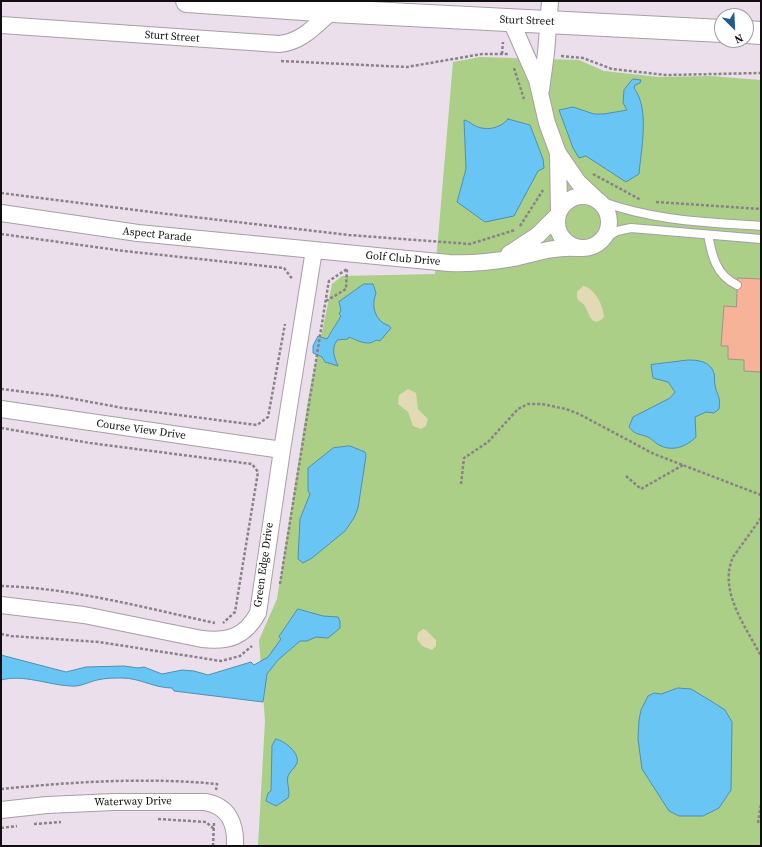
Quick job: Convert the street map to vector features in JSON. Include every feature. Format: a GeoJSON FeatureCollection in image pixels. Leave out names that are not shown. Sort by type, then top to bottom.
{"type":"FeatureCollection","features":[{"type":"Feature","properties":{"kind":"main road","name":"Sturt Street"},"geometry":{"type":"LineString","coordinates":[[187,1],[293,5],[332,11],[511,20],[549,12],[714,30]]}},
{"type":"Feature","properties":{"kind":"street","name":"Sturt Street"},"geometry":{"type":"LineString","coordinates":[[1,25],[278,44],[290,43],[302,37],[332,11]]}},
{"type":"Feature","properties":{"kind":"street"},"geometry":{"type":"LineString","coordinates":[[540,92],[546,56],[549,12]]}},
{"type":"Feature","properties":{"kind":"street"},"geometry":{"type":"LineString","coordinates":[[511,20],[527,55],[540,92],[544,115],[558,154],[574,176],[606,209],[609,222],[606,235],[600,242],[587,248],[578,248],[569,244],[560,234],[557,225],[559,182],[558,154]]}},
{"type":"Feature","properties":{"kind":"street"},"geometry":{"type":"LineString","coordinates":[[558,213],[568,200],[578,196],[587,196],[598,200]]}},
{"type":"Feature","properties":{"kind":"street","name":"Aspect Parade"},"geometry":{"type":"LineString","coordinates":[[1,213],[138,233],[314,250]]}},
{"type":"Feature","properties":{"kind":"street","name":"Golf Club Drive"},"geometry":{"type":"LineString","coordinates":[[491,261],[526,244],[543,232],[558,213]]}},
{"type":"Feature","properties":{"kind":"street","name":"Golf Club Drive"},"geometry":{"type":"LineString","coordinates":[[314,250],[468,264],[491,261],[555,248],[578,248]]}},
{"type":"Feature","properties":{"kind":"street","name":"Green Edge Drive"},"geometry":{"type":"LineString","coordinates":[[1,605],[84,615],[217,641],[237,635],[253,622],[258,613],[314,250]]}},
{"type":"Feature","properties":{"kind":"street","name":"Course View Drive"},"geometry":{"type":"LineString","coordinates":[[1,410],[282,450]]}},
{"type":"Feature","properties":{"kind":"street","name":"Waterway Drive"},"geometry":{"type":"LineString","coordinates":[[1,810],[48,805],[114,802],[205,802],[219,807],[229,816],[234,826],[235,846]]}},
{"type":"Feature","properties":{"kind":"lane"},"geometry":{"type":"LineString","coordinates":[[598,200],[631,212],[656,217],[761,226]]}},
{"type":"Feature","properties":{"kind":"lane"},"geometry":{"type":"LineString","coordinates":[[600,242],[617,231],[628,228],[761,239]]}},
{"type":"Feature","properties":{"kind":"lane"},"geometry":{"type":"LineString","coordinates":[[708,235],[713,257],[718,269],[726,278],[737,284]]}},
{"type":"Feature","properties":{"kind":"path"},"geometry":{"type":"LineString","coordinates":[[525,101],[514,73],[514,54],[527,55]]}},
{"type":"Feature","properties":{"kind":"path"},"geometry":{"type":"LineString","coordinates":[[546,56],[583,58],[608,68],[666,75],[761,72]]}},
{"type":"Feature","properties":{"kind":"path"},"geometry":{"type":"LineString","coordinates":[[574,176],[591,173],[648,202]]}},
{"type":"Feature","properties":{"kind":"path"},"geometry":{"type":"LineString","coordinates":[[1,193],[349,235],[470,244],[516,230],[524,221],[541,191],[559,182]]}},
{"type":"Feature","properties":{"kind":"path"},"geometry":{"type":"LineString","coordinates":[[653,202],[761,209]]}},
{"type":"Feature","properties":{"kind":"path"},"geometry":{"type":"LineString","coordinates":[[1,234],[124,251],[284,268],[292,280],[291,288]]}},
{"type":"Feature","properties":{"kind":"path"},"geometry":{"type":"LineString","coordinates":[[278,592],[325,302],[329,281],[347,269],[346,289],[325,302]]}},
{"type":"Feature","properties":{"kind":"path"},"geometry":{"type":"LineString","coordinates":[[292,280],[328,286]]}},
{"type":"Feature","properties":{"kind":"path"},"geometry":{"type":"LineString","coordinates":[[1,388],[58,396],[123,408],[257,425],[268,417],[286,318]]}},
{"type":"Feature","properties":{"kind":"path"},"geometry":{"type":"LineString","coordinates":[[461,484],[464,458],[488,442],[518,409],[534,403],[555,406],[579,414],[646,450],[761,495]]}},
{"type":"Feature","properties":{"kind":"path"},"geometry":{"type":"LineString","coordinates":[[1,428],[90,443],[252,464],[258,472],[235,612],[222,624],[30,587],[1,586]]}},
{"type":"Feature","properties":{"kind":"path"},"geometry":{"type":"LineString","coordinates":[[626,476],[641,489],[683,465]]}},
{"type":"Feature","properties":{"kind":"path"},"geometry":{"type":"LineString","coordinates":[[761,518],[733,557],[730,564],[728,581],[732,599],[761,656]]}},
{"type":"Feature","properties":{"kind":"path"},"geometry":{"type":"LineString","coordinates":[[1,634],[10,636],[99,642],[220,661],[240,656],[254,644]]}},
{"type":"Feature","properties":{"kind":"path"},"geometry":{"type":"LineString","coordinates":[[758,823],[761,804]]}},
{"type":"Feature","properties":{"kind":"path"},"geometry":{"type":"LineString","coordinates":[[156,819],[206,822],[214,829],[213,846]]}},
{"type":"Feature","properties":{"kind":"path"},"geometry":{"type":"LineString","coordinates":[[29,824],[63,821]]}},
{"type":"Feature","properties":{"kind":"path"},"geometry":{"type":"LineString","coordinates":[[1,828],[23,825]]}},
{"type":"Feature","properties":{"kind":"green space"},"geometry":{"type":"Polygon","coordinates":[[[480,57],[579,60],[604,71],[659,77],[710,76],[761,80],[761,846],[258,846],[265,721],[259,640],[277,599],[309,394],[332,284],[342,276],[435,274],[453,62],[480,57]]]}},
{"type":"Feature","properties":{"kind":"sand"},"geometry":{"type":"Polygon","coordinates":[[[583,286],[591,290],[601,303],[604,317],[600,321],[593,321],[584,305],[577,298],[577,292],[583,286]]]}},
{"type":"Feature","properties":{"kind":"sand"},"geometry":{"type":"Polygon","coordinates":[[[408,389],[416,393],[418,409],[428,419],[426,426],[421,429],[413,426],[408,412],[398,404],[399,395],[408,389]]]}},
{"type":"Feature","properties":{"kind":"sand"},"geometry":{"type":"Polygon","coordinates":[[[423,629],[436,640],[436,646],[432,650],[422,646],[417,639],[418,633],[423,629]]]}},
{"type":"Feature","properties":{"kind":"water"},"geometry":{"type":"Polygon","coordinates":[[[633,79],[641,80],[640,83],[635,85],[634,88],[642,107],[643,141],[639,174],[626,182],[586,156],[579,158],[573,148],[559,110],[573,107],[594,114],[604,114],[627,110],[623,103],[624,90],[633,79]]]}},
{"type":"Feature","properties":{"kind":"water"},"geometry":{"type":"Polygon","coordinates":[[[508,119],[530,125],[543,159],[544,168],[538,171],[514,216],[485,222],[457,202],[466,169],[464,120],[487,129],[501,125],[508,119]]]}},
{"type":"Feature","properties":{"kind":"water"},"geometry":{"type":"Polygon","coordinates":[[[364,284],[373,284],[376,293],[374,301],[375,313],[383,323],[391,328],[380,341],[376,340],[366,343],[349,337],[348,339],[337,340],[335,344],[334,356],[338,366],[325,362],[322,357],[313,353],[313,346],[318,336],[327,339],[341,316],[339,314],[341,310],[339,302],[364,284]]]}},
{"type":"Feature","properties":{"kind":"water"},"geometry":{"type":"Polygon","coordinates":[[[688,360],[703,362],[712,369],[719,399],[719,409],[714,413],[706,412],[695,417],[696,437],[692,441],[679,447],[664,447],[648,437],[631,430],[629,427],[633,417],[670,398],[675,392],[668,382],[653,378],[651,365],[688,360]]]}},
{"type":"Feature","properties":{"kind":"water"},"geometry":{"type":"Polygon","coordinates":[[[350,446],[365,452],[366,456],[358,508],[354,518],[345,531],[312,558],[303,563],[298,559],[300,519],[310,494],[308,491],[308,468],[333,448],[350,446]]]}},
{"type":"Feature","properties":{"kind":"water"},"geometry":{"type":"Polygon","coordinates":[[[298,609],[323,616],[338,617],[340,621],[340,628],[328,638],[316,637],[307,641],[300,641],[278,660],[267,674],[263,702],[174,691],[172,688],[165,688],[129,678],[103,679],[75,686],[18,678],[1,680],[1,655],[66,672],[86,667],[124,666],[138,668],[144,667],[162,674],[182,670],[194,671],[208,675],[251,662],[254,665],[268,657],[281,639],[279,637],[298,609]]]}},
{"type":"Feature","properties":{"kind":"water"},"geometry":{"type":"Polygon","coordinates":[[[678,688],[691,689],[711,701],[725,710],[732,722],[731,790],[719,808],[703,816],[679,816],[669,811],[642,769],[638,739],[641,710],[648,696],[654,693],[661,694],[678,688]]]}},
{"type":"Feature","properties":{"kind":"water"},"geometry":{"type":"Polygon","coordinates":[[[276,739],[284,742],[291,748],[296,755],[297,763],[288,776],[288,798],[276,806],[266,801],[268,793],[271,791],[272,746],[276,739]]]}},
{"type":"Feature","properties":{"kind":"building"},"geometry":{"type":"Polygon","coordinates":[[[738,278],[761,279],[761,372],[744,371],[744,360],[728,359],[728,346],[721,346],[724,306],[736,307],[738,278]]]}}]}
